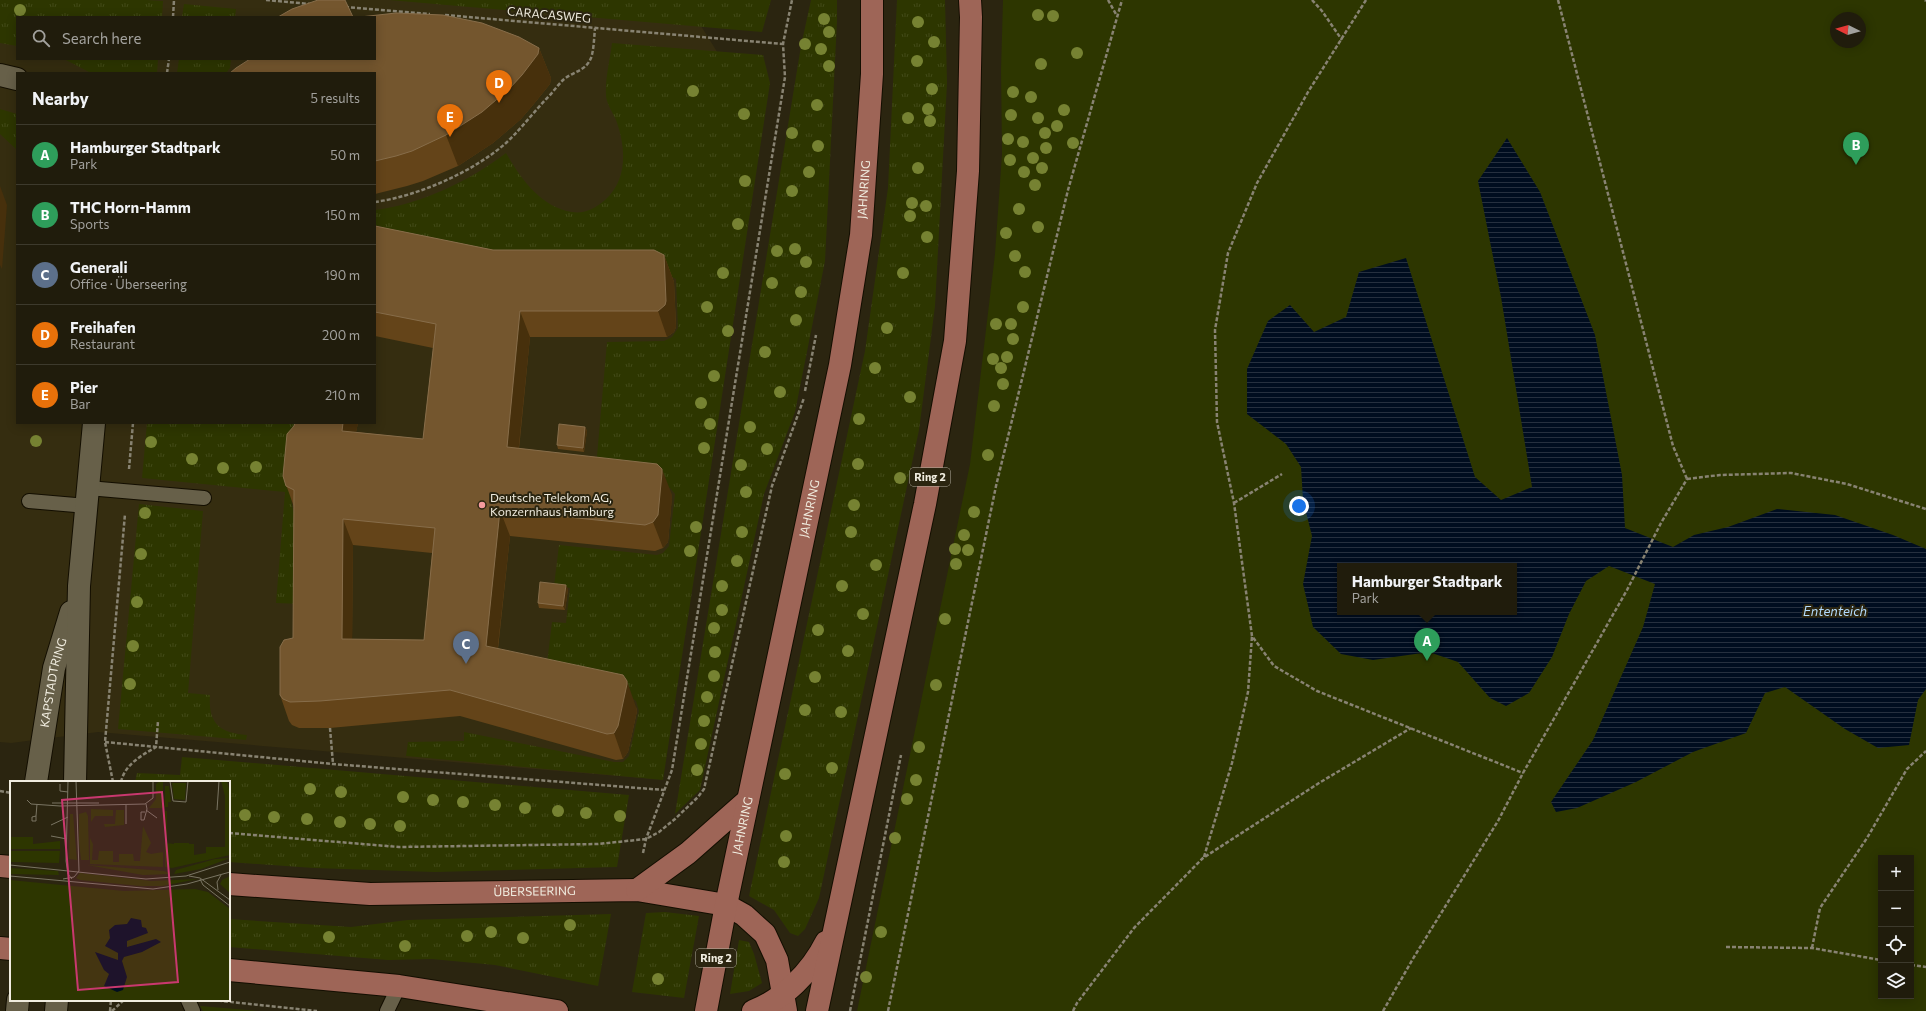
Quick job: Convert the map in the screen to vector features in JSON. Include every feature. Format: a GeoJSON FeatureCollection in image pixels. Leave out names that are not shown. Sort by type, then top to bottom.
{"type":"FeatureCollection","features":[{"type":"Feature","properties":{"kind":"main road","name":"JAHNRING"},"geometry":{"type":"LineString","coordinates":[[706,1011],[726,905],[840,365],[861,235],[872,74],[872,0]]}},
{"type":"Feature","properties":{"kind":"main road","name":"Ring 2"},"geometry":{"type":"LineString","coordinates":[[817,1011],[833,929],[925,504],[955,341],[968,171],[970,0]]}},
{"type":"Feature","properties":{"kind":"main road"},"geometry":{"type":"LineString","coordinates":[[637,890],[688,853],[748,800]]}},
{"type":"Feature","properties":{"kind":"main road"},"geometry":{"type":"LineString","coordinates":[[0,866],[10,867]]}},
{"type":"Feature","properties":{"kind":"main road","name":"ÜBERSEERING"},"geometry":{"type":"LineString","coordinates":[[230,884],[370,894],[637,890],[726,905],[744,915],[765,934],[777,960],[785,1003]]}},
{"type":"Feature","properties":{"kind":"main road"},"geometry":{"type":"LineString","coordinates":[[753,1011],[785,1003],[804,973],[821,952],[833,929]]}},
{"type":"Feature","properties":{"kind":"main road"},"geometry":{"type":"LineString","coordinates":[[0,948],[10,949]]}},
{"type":"Feature","properties":{"kind":"main road"},"geometry":{"type":"LineString","coordinates":[[230,970],[399,986],[557,1011]]}},
{"type":"Feature","properties":{"kind":"street"},"geometry":{"type":"LineString","coordinates":[[0,75],[16,79]]}},
{"type":"Feature","properties":{"kind":"street","name":"KAPSTADTRING"},"geometry":{"type":"LineString","coordinates":[[75,781],[79,586],[87,497],[91,424]]}},
{"type":"Feature","properties":{"kind":"street","name":"KAPSTADTRING"},"geometry":{"type":"LineString","coordinates":[[36,781],[54,668],[79,586]]}},
{"type":"Feature","properties":{"kind":"street"},"geometry":{"type":"LineString","coordinates":[[17,1011],[18,1001]]}},
{"type":"Feature","properties":{"kind":"street"},"geometry":{"type":"LineString","coordinates":[[56,1011],[57,1001]]}},
{"type":"Feature","properties":{"kind":"lane"},"geometry":{"type":"LineString","coordinates":[[29,501],[87,497],[127,492],[204,498]]}},
{"type":"Feature","properties":{"kind":"lane"},"geometry":{"type":"LineString","coordinates":[[387,1011],[399,986]]}},
{"type":"Feature","properties":{"kind":"lane"},"geometry":{"type":"LineString","coordinates":[[188,1001],[193,1011]]}},
{"type":"Feature","properties":{"kind":"path"},"geometry":{"type":"LineString","coordinates":[[173,16],[174,0]]}},
{"type":"Feature","properties":{"kind":"path"},"geometry":{"type":"LineString","coordinates":[[266,0],[313,4]]}},
{"type":"Feature","properties":{"kind":"path"},"geometry":{"type":"LineString","coordinates":[[643,857],[646,839],[672,770],[785,77],[783,44],[792,0]]}},
{"type":"Feature","properties":{"kind":"path"},"geometry":{"type":"LineString","coordinates":[[1108,0],[1117,16]]}},
{"type":"Feature","properties":{"kind":"path"},"geometry":{"type":"LineString","coordinates":[[888,1011],[996,486],[1068,190],[1122,0]]}},
{"type":"Feature","properties":{"kind":"path"},"geometry":{"type":"LineString","coordinates":[[1312,0],[1322,11],[1342,40]]}},
{"type":"Feature","properties":{"kind":"path"},"geometry":{"type":"LineString","coordinates":[[1204,858],[1232,763],[1248,692],[1252,636],[1234,503],[1217,415],[1215,330],[1228,253],[1257,183],[1308,92],[1366,0]]}},
{"type":"Feature","properties":{"kind":"path"},"geometry":{"type":"LineString","coordinates":[[1558,0],[1674,446],[1688,478]]}},
{"type":"Feature","properties":{"kind":"path","name":"CARACASWEG"},"geometry":{"type":"LineString","coordinates":[[344,7],[783,44]]}},
{"type":"Feature","properties":{"kind":"path"},"geometry":{"type":"LineString","coordinates":[[376,202],[404,196],[428,188],[482,161],[505,144],[531,119],[564,80],[588,64],[591,58],[595,28]]}},
{"type":"Feature","properties":{"kind":"path"},"geometry":{"type":"LineString","coordinates":[[167,72],[169,60]]}},
{"type":"Feature","properties":{"kind":"path"},"geometry":{"type":"LineString","coordinates":[[230,833],[406,847],[598,844],[646,839],[659,832],[675,819],[698,797],[704,789],[772,486],[804,398],[817,330]]}},
{"type":"Feature","properties":{"kind":"path"},"geometry":{"type":"LineString","coordinates":[[113,781],[105,742],[133,424]]}},
{"type":"Feature","properties":{"kind":"path"},"geometry":{"type":"LineString","coordinates":[[1688,478],[1791,473],[1847,484],[1926,508]]}},
{"type":"Feature","properties":{"kind":"path"},"geometry":{"type":"LineString","coordinates":[[1234,503],[1282,474]]}},
{"type":"Feature","properties":{"kind":"path"},"geometry":{"type":"LineString","coordinates":[[1383,1011],[1414,957],[1498,821],[1523,773],[1627,590],[1661,523],[1688,478]]}},
{"type":"Feature","properties":{"kind":"path"},"geometry":{"type":"LineString","coordinates":[[1252,636],[1274,666],[1317,691],[1523,773]]}},
{"type":"Feature","properties":{"kind":"path"},"geometry":{"type":"LineString","coordinates":[[156,747],[158,721]]}},
{"type":"Feature","properties":{"kind":"path"},"geometry":{"type":"LineString","coordinates":[[330,728],[333,764]]}},
{"type":"Feature","properties":{"kind":"path"},"geometry":{"type":"LineString","coordinates":[[1073,1011],[1077,1003],[1134,928],[1204,858],[1319,783],[1412,728]]}},
{"type":"Feature","properties":{"kind":"path"},"geometry":{"type":"LineString","coordinates":[[105,742],[333,764],[664,790]]}},
{"type":"Feature","properties":{"kind":"path"},"geometry":{"type":"LineString","coordinates":[[121,781],[132,761],[156,747]]}},
{"type":"Feature","properties":{"kind":"path"},"geometry":{"type":"LineString","coordinates":[[1812,948],[1820,908],[1867,838],[1907,769],[1926,751]]}},
{"type":"Feature","properties":{"kind":"path"},"geometry":{"type":"LineString","coordinates":[[0,791],[10,793]]}},
{"type":"Feature","properties":{"kind":"path"},"geometry":{"type":"LineString","coordinates":[[1726,946],[1812,948],[1878,959]]}},
{"type":"Feature","properties":{"kind":"path"},"geometry":{"type":"LineString","coordinates":[[1914,965],[1926,967]]}},
{"type":"Feature","properties":{"kind":"path"},"geometry":{"type":"LineString","coordinates":[[111,1011],[123,1001]]}},
{"type":"Feature","properties":{"kind":"path"},"geometry":{"type":"LineString","coordinates":[[222,1001],[317,1011]]}},
{"type":"Feature","properties":{"kind":"shaded area"},"geometry":{"type":"Polygon","coordinates":[[[0,0],[698,0],[698,21],[719,55],[654,779],[98,732],[11,743],[0,742],[0,0]]]}},
{"type":"Feature","properties":{"kind":"green space"},"geometry":{"type":"Polygon","coordinates":[[[0,0],[163,1],[162,16],[16,16],[16,46],[0,43],[0,0]]]}},
{"type":"Feature","properties":{"kind":"green space"},"geometry":{"type":"Polygon","coordinates":[[[389,0],[771,0],[762,32],[389,0]]]}},
{"type":"Feature","properties":{"kind":"green space"},"geometry":{"type":"Polygon","coordinates":[[[811,0],[837,0],[825,261],[795,412],[764,494],[700,790],[675,814],[801,46],[811,0]]]}},
{"type":"Feature","properties":{"kind":"green space"},"geometry":{"type":"Polygon","coordinates":[[[897,0],[945,0],[947,83],[935,306],[919,430],[819,898],[805,929],[798,936],[790,933],[774,910],[749,896],[865,351],[888,188],[897,0]]]}},
{"type":"Feature","properties":{"kind":"green space"},"geometry":{"type":"Polygon","coordinates":[[[1003,0],[1926,0],[1926,1011],[857,1011],[970,464],[995,254],[1002,154],[1001,70],[1003,0]]]}},
{"type":"Feature","properties":{"kind":"green space"},"geometry":{"type":"Polygon","coordinates":[[[184,4],[236,9],[235,16],[182,16],[184,4]]]}},
{"type":"Feature","properties":{"kind":"green space"},"geometry":{"type":"Polygon","coordinates":[[[612,43],[763,55],[770,83],[663,780],[406,756],[408,742],[464,741],[464,732],[614,762],[623,762],[629,756],[639,711],[636,701],[629,696],[545,680],[552,622],[566,623],[570,588],[554,586],[559,545],[657,555],[663,553],[669,546],[675,494],[670,488],[663,485],[595,479],[607,342],[664,341],[672,337],[678,328],[676,279],[662,272],[481,249],[376,225],[376,210],[393,207],[427,197],[444,190],[477,173],[506,153],[525,182],[541,198],[551,204],[572,212],[581,212],[590,210],[602,203],[618,183],[623,163],[622,141],[616,120],[606,98],[607,76],[612,43]]]}},
{"type":"Feature","properties":{"kind":"green space"},"geometry":{"type":"Polygon","coordinates":[[[66,60],[158,60],[157,72],[89,72],[66,60]]]}},
{"type":"Feature","properties":{"kind":"green space"},"geometry":{"type":"Polygon","coordinates":[[[179,60],[231,60],[230,68],[227,72],[177,72],[179,60]]]}},
{"type":"Feature","properties":{"kind":"green space"},"geometry":{"type":"Polygon","coordinates":[[[0,109],[16,114],[16,149],[0,134],[0,109]]]}},
{"type":"Feature","properties":{"kind":"green space"},"geometry":{"type":"Polygon","coordinates":[[[147,424],[306,424],[299,444],[291,492],[301,604],[276,603],[285,492],[142,478],[147,424]]]}},
{"type":"Feature","properties":{"kind":"green space"},"geometry":{"type":"Polygon","coordinates":[[[139,504],[203,511],[188,693],[210,695],[211,713],[217,725],[229,732],[247,735],[246,740],[118,729],[139,504]]]}},
{"type":"Feature","properties":{"kind":"green space"},"geometry":{"type":"Polygon","coordinates":[[[182,757],[629,795],[617,867],[435,872],[314,868],[230,862],[230,781],[135,781],[137,773],[180,775],[182,757]]]}},
{"type":"Feature","properties":{"kind":"green space"},"geometry":{"type":"Polygon","coordinates":[[[665,912],[699,916],[684,998],[632,992],[646,913],[665,912]]]}},
{"type":"Feature","properties":{"kind":"green space"},"geometry":{"type":"Polygon","coordinates":[[[611,914],[598,986],[495,965],[432,959],[388,960],[230,947],[230,919],[351,927],[408,920],[611,914]]]}},
{"type":"Feature","properties":{"kind":"green space"},"geometry":{"type":"Polygon","coordinates":[[[739,940],[749,942],[762,983],[749,991],[730,994],[739,940]]]}},
{"type":"Feature","properties":{"kind":"green space"},"geometry":{"type":"Polygon","coordinates":[[[200,1006],[258,1011],[203,1011],[200,1006]]]}},
{"type":"Feature","properties":{"kind":"water","name":"Ententeich"},"geometry":{"type":"Polygon","coordinates":[[[1507,138],[1540,192],[1595,335],[1622,475],[1625,528],[1673,547],[1694,535],[1728,527],[1777,509],[1835,515],[1893,535],[1926,549],[1926,689],[1918,700],[1909,745],[1878,748],[1845,729],[1785,687],[1765,693],[1746,733],[1693,752],[1636,782],[1577,808],[1556,812],[1551,802],[1593,740],[1643,627],[1655,584],[1609,566],[1586,581],[1569,614],[1552,657],[1529,693],[1506,706],[1490,698],[1458,662],[1429,652],[1373,660],[1341,654],[1313,627],[1303,584],[1312,536],[1303,500],[1301,467],[1286,444],[1247,414],[1247,369],[1268,321],[1290,305],[1314,332],[1346,317],[1359,272],[1406,258],[1475,477],[1501,500],[1532,487],[1501,297],[1478,181],[1507,138]]]}},
{"type":"Feature","properties":{"kind":"building"},"geometry":{"type":"Polygon","coordinates":[[[318,0],[345,0],[353,16],[280,16],[292,9],[318,0]]]}},
{"type":"Feature","properties":{"kind":"building"},"geometry":{"type":"Polygon","coordinates":[[[396,13],[443,15],[482,23],[519,37],[539,48],[538,54],[510,88],[482,112],[446,135],[412,151],[376,161],[376,72],[231,72],[248,60],[376,60],[376,16],[369,16],[396,13]]]}},
{"type":"Feature","properties":{"kind":"building","name":"Deutsche Telekom AG, Konzernhaus Hamburg"},"geometry":{"type":"Polygon","coordinates":[[[376,226],[493,250],[654,250],[664,255],[666,301],[665,305],[658,311],[520,311],[507,447],[657,464],[662,469],[658,515],[653,522],[645,525],[500,510],[486,646],[623,675],[627,681],[627,684],[618,726],[614,733],[607,734],[450,690],[320,701],[290,702],[283,699],[280,695],[280,647],[284,640],[293,638],[294,490],[286,486],[283,476],[287,434],[295,424],[343,424],[342,431],[423,439],[436,324],[376,312],[376,226]],[[343,519],[342,639],[424,640],[435,528],[343,519]]]}},
{"type":"Feature","properties":{"kind":"building"},"geometry":{"type":"Polygon","coordinates":[[[559,424],[585,427],[583,448],[557,445],[559,424]]]}},
{"type":"Feature","properties":{"kind":"building"},"geometry":{"type":"Polygon","coordinates":[[[540,582],[566,585],[563,606],[538,603],[540,582]]]}},
{"type":"Feature","properties":{"kind":"place","name":"Freihafen"},"geometry":{"type":"Point","coordinates":[499,103]}},
{"type":"Feature","properties":{"kind":"place","name":"Pier"},"geometry":{"type":"Point","coordinates":[450,137]}},
{"type":"Feature","properties":{"kind":"place","name":"THC Horn-Hamm"},"geometry":{"type":"Point","coordinates":[1856,165]}},
{"type":"Feature","properties":{"kind":"place","name":"Deutsche Telekom AG, Konzernhaus Hamburg"},"geometry":{"type":"Point","coordinates":[482,505]}},
{"type":"Feature","properties":{"kind":"place","name":"Hamburger Stadtpark"},"geometry":{"type":"Point","coordinates":[1427,661]}},
{"type":"Feature","properties":{"kind":"place","name":"Generali"},"geometry":{"type":"Point","coordinates":[466,664]}}]}
